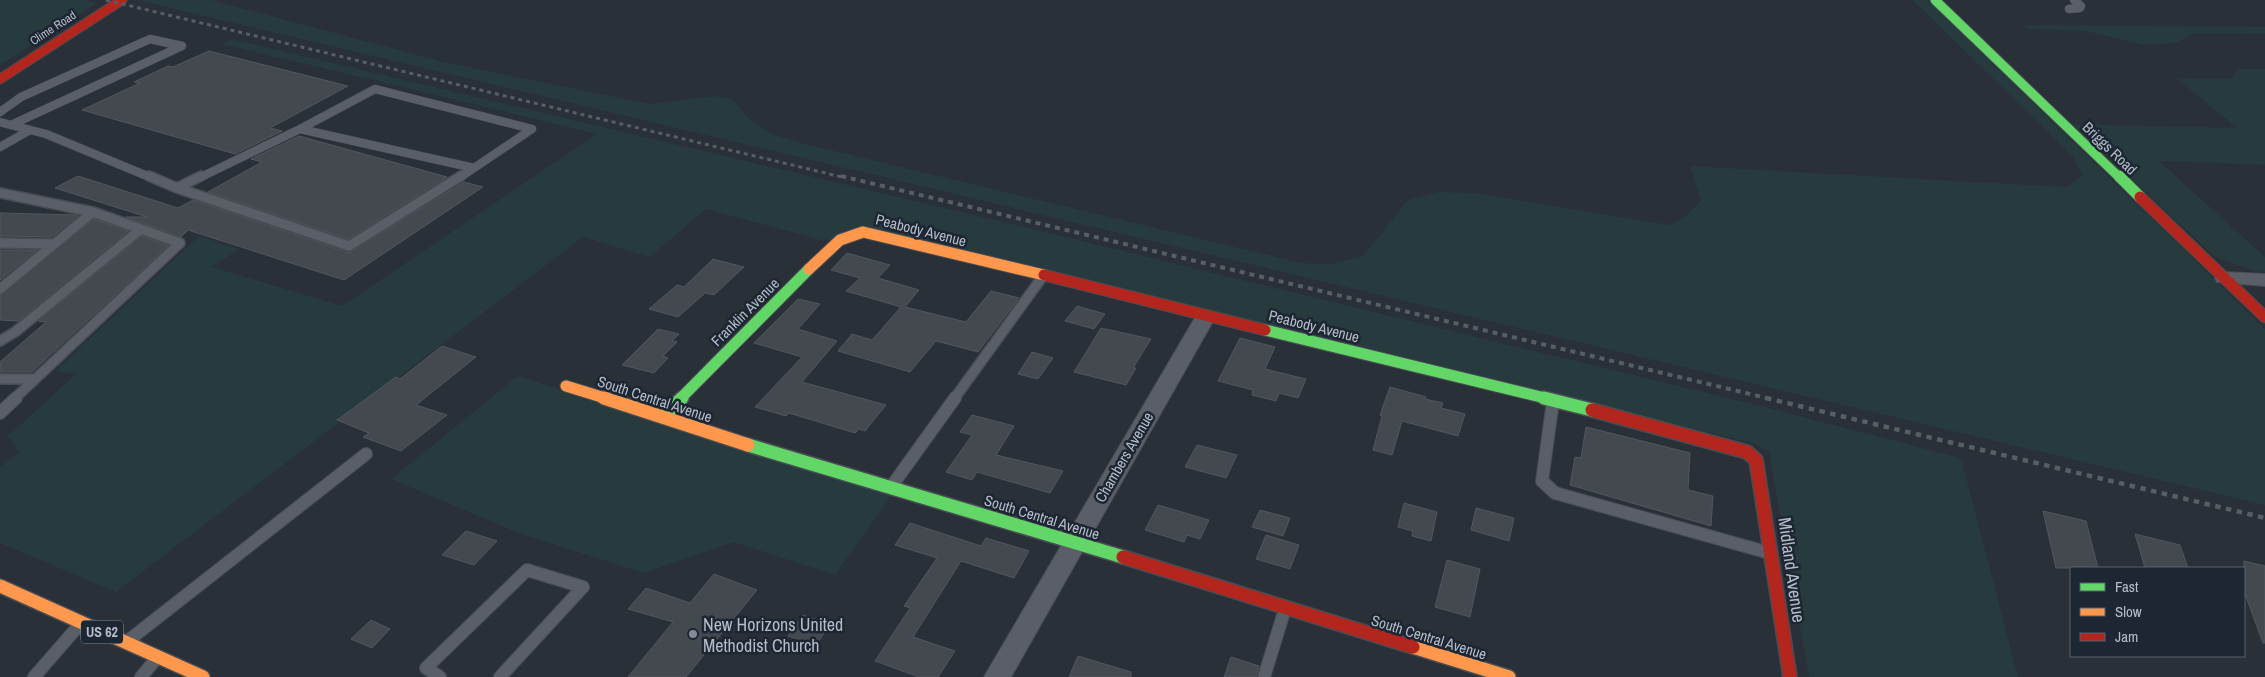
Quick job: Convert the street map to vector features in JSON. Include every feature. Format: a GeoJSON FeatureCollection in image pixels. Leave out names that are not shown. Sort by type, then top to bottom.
{"type":"FeatureCollection","features":[{"type":"Feature","properties":{"kind":"street","name":"Clime Road"},"geometry":{"type":"LineString","coordinates":[[0,79],[122,0]]}},
{"type":"Feature","properties":{"kind":"street","name":"Briggs Road"},"geometry":{"type":"LineString","coordinates":[[1935,0],[2265,318]]}},
{"type":"Feature","properties":{"kind":"street","name":"Peabody Avenue"},"geometry":{"type":"LineString","coordinates":[[852,233],[868,232],[1735,447],[1747,452],[1756,460],[1759,469]]}},
{"type":"Feature","properties":{"kind":"street","name":"Franklin Avenue"},"geometry":{"type":"LineString","coordinates":[[663,417],[835,242],[842,236],[852,233]]}},
{"type":"Feature","properties":{"kind":"street"},"geometry":{"type":"LineString","coordinates":[[2224,278],[2265,280]]}},
{"type":"Feature","properties":{"kind":"street","name":"Chambers Avenue"},"geometry":{"type":"LineString","coordinates":[[997,677],[1206,316]]}},
{"type":"Feature","properties":{"kind":"street","name":"South Central Avenue"},"geometry":{"type":"LineString","coordinates":[[566,386],[752,446],[1075,542],[1509,677]]}},
{"type":"Feature","properties":{"kind":"street","name":"Midland Avenue"},"geometry":{"type":"LineString","coordinates":[[1759,469],[1790,677]]}},
{"type":"Feature","properties":{"kind":"street","name":"US 62"},"geometry":{"type":"LineString","coordinates":[[0,586],[203,677]]}},
{"type":"Feature","properties":{"kind":"lane"},"geometry":{"type":"LineString","coordinates":[[2068,9],[2080,8],[2081,6],[2074,0]]}},
{"type":"Feature","properties":{"kind":"lane"},"geometry":{"type":"LineString","coordinates":[[0,112],[21,97],[150,39],[182,46],[10,125]]}},
{"type":"Feature","properties":{"kind":"lane"},"geometry":{"type":"LineString","coordinates":[[0,122],[46,134],[177,188],[349,246],[474,168],[532,129],[376,89],[300,129],[177,188]]}},
{"type":"Feature","properties":{"kind":"lane"},"geometry":{"type":"LineString","coordinates":[[300,129],[474,168]]}},
{"type":"Feature","properties":{"kind":"lane"},"geometry":{"type":"LineString","coordinates":[[0,147],[30,130]]}},
{"type":"Feature","properties":{"kind":"lane"},"geometry":{"type":"LineString","coordinates":[[0,193],[94,212],[180,243],[0,413]]}},
{"type":"Feature","properties":{"kind":"lane"},"geometry":{"type":"LineString","coordinates":[[1,287],[94,212]]}},
{"type":"Feature","properties":{"kind":"lane"},"geometry":{"type":"LineString","coordinates":[[0,341],[15,332],[141,229]]}},
{"type":"Feature","properties":{"kind":"lane"},"geometry":{"type":"LineString","coordinates":[[0,243],[54,244]]}},
{"type":"Feature","properties":{"kind":"lane"},"geometry":{"type":"LineString","coordinates":[[891,487],[1043,276]]}},
{"type":"Feature","properties":{"kind":"lane"},"geometry":{"type":"LineString","coordinates":[[0,331],[15,332]]}},
{"type":"Feature","properties":{"kind":"lane"},"geometry":{"type":"LineString","coordinates":[[0,378],[34,379]]}},
{"type":"Feature","properties":{"kind":"lane"},"geometry":{"type":"LineString","coordinates":[[1553,401],[1542,480],[1556,493],[1772,553]]}},
{"type":"Feature","properties":{"kind":"lane"},"geometry":{"type":"LineString","coordinates":[[126,643],[366,454]]}},
{"type":"Feature","properties":{"kind":"lane"},"geometry":{"type":"LineString","coordinates":[[440,677],[426,668],[527,570],[583,587],[500,677]]}},
{"type":"Feature","properties":{"kind":"lane"},"geometry":{"type":"LineString","coordinates":[[1264,677],[1286,608]]}},
{"type":"Feature","properties":{"kind":"lane"},"geometry":{"type":"LineString","coordinates":[[34,677],[81,623]]}},
{"type":"Feature","properties":{"kind":"lane"},"geometry":{"type":"LineString","coordinates":[[141,677],[158,657]]}},
{"type":"Feature","properties":{"kind":"green space"},"geometry":{"type":"Polygon","coordinates":[[[0,0],[85,0],[97,3],[0,65],[0,0]]]}},
{"type":"Feature","properties":{"kind":"green space"},"geometry":{"type":"Polygon","coordinates":[[[211,0],[444,62],[649,104],[713,96],[732,99],[747,117],[772,134],[801,143],[1301,263],[1331,264],[1363,256],[1408,200],[1438,192],[1475,193],[1670,225],[1685,217],[1701,201],[1690,166],[2067,187],[2082,175],[2074,158],[1913,0],[1927,0],[2265,329],[2265,505],[141,1],[211,0]]]}},
{"type":"Feature","properties":{"kind":"green space"},"geometry":{"type":"Polygon","coordinates":[[[2023,25],[2265,27],[2265,34],[2195,33],[2176,43],[2144,45],[2085,31],[2030,29],[2023,25]]]}},
{"type":"Feature","properties":{"kind":"green space"},"geometry":{"type":"Polygon","coordinates":[[[232,39],[1041,231],[1761,406],[1961,458],[2018,677],[1809,677],[1769,452],[1756,444],[882,230],[825,241],[706,209],[650,257],[583,237],[116,592],[0,543],[0,467],[20,452],[8,436],[76,374],[55,371],[199,236],[239,249],[212,267],[342,306],[597,134],[222,44],[232,39]]]}},
{"type":"Feature","properties":{"kind":"green space"},"geometry":{"type":"Polygon","coordinates":[[[2239,69],[2265,69],[2265,165],[2159,161],[2265,257],[2265,272],[2254,271],[2215,257],[2073,124],[2237,128],[2176,78],[2230,79],[2239,69]]]}},
{"type":"Feature","properties":{"kind":"green space"},"geometry":{"type":"Polygon","coordinates":[[[518,376],[892,495],[835,575],[734,542],[644,573],[521,534],[391,479],[518,376]]]}},
{"type":"Feature","properties":{"kind":"building"},"geometry":{"type":"Polygon","coordinates":[[[209,51],[348,86],[270,128],[282,131],[235,154],[82,110],[140,83],[134,82],[168,66],[173,67],[209,51]]]}},
{"type":"Feature","properties":{"kind":"building"},"geometry":{"type":"Polygon","coordinates":[[[299,136],[447,177],[348,239],[208,192],[262,162],[251,159],[299,136]]]}},
{"type":"Feature","properties":{"kind":"building"},"geometry":{"type":"Polygon","coordinates":[[[78,176],[178,208],[193,200],[349,253],[464,182],[483,187],[344,280],[188,230],[181,237],[126,217],[147,217],[55,188],[78,176]]]}},
{"type":"Feature","properties":{"kind":"building"},"geometry":{"type":"Polygon","coordinates":[[[0,213],[78,216],[52,237],[0,236],[0,213]]]}},
{"type":"Feature","properties":{"kind":"building"},"geometry":{"type":"Polygon","coordinates":[[[94,219],[128,231],[18,321],[0,320],[0,295],[94,219]]]}},
{"type":"Feature","properties":{"kind":"building"},"geometry":{"type":"Polygon","coordinates":[[[142,236],[168,246],[32,372],[0,372],[0,362],[46,322],[38,321],[142,236]]]}},
{"type":"Feature","properties":{"kind":"building"},"geometry":{"type":"Polygon","coordinates":[[[0,250],[37,250],[0,280],[0,250]]]}},
{"type":"Feature","properties":{"kind":"building"},"geometry":{"type":"Polygon","coordinates":[[[847,253],[890,265],[878,278],[919,290],[905,307],[966,322],[991,291],[1019,298],[978,352],[936,341],[910,372],[838,351],[852,334],[872,340],[901,307],[846,291],[860,278],[831,270],[847,253]]]}},
{"type":"Feature","properties":{"kind":"building"},"geometry":{"type":"Polygon","coordinates":[[[713,259],[744,267],[714,295],[705,293],[678,317],[649,309],[677,285],[684,287],[713,259]]]}},
{"type":"Feature","properties":{"kind":"building"},"geometry":{"type":"Polygon","coordinates":[[[798,299],[820,304],[798,329],[837,341],[802,382],[886,405],[865,431],[859,429],[855,433],[789,413],[786,416],[755,407],[802,357],[754,343],[798,299]]]}},
{"type":"Feature","properties":{"kind":"building"},"geometry":{"type":"Polygon","coordinates":[[[1077,306],[1105,314],[1094,329],[1065,321],[1077,306]]]}},
{"type":"Feature","properties":{"kind":"building"},"geometry":{"type":"Polygon","coordinates":[[[1101,328],[1151,339],[1133,368],[1136,368],[1126,385],[1074,372],[1101,328]]]}},
{"type":"Feature","properties":{"kind":"building"},"geometry":{"type":"Polygon","coordinates":[[[658,329],[679,334],[672,341],[677,342],[663,356],[668,358],[654,373],[622,365],[658,329]]]}},
{"type":"Feature","properties":{"kind":"building"},"geometry":{"type":"Polygon","coordinates":[[[1240,338],[1275,347],[1265,369],[1306,379],[1298,398],[1279,393],[1276,401],[1252,395],[1253,390],[1218,381],[1240,338]]]}},
{"type":"Feature","properties":{"kind":"building"},"geometry":{"type":"Polygon","coordinates":[[[442,346],[476,357],[416,405],[447,415],[401,451],[363,437],[369,433],[337,420],[396,377],[400,379],[442,346]]]}},
{"type":"Feature","properties":{"kind":"building"},"geometry":{"type":"Polygon","coordinates":[[[1032,352],[1053,358],[1038,379],[1018,374],[1032,352]]]}},
{"type":"Feature","properties":{"kind":"building"},"geometry":{"type":"Polygon","coordinates":[[[1390,387],[1443,403],[1441,408],[1465,414],[1458,436],[1402,421],[1392,455],[1373,450],[1382,416],[1380,415],[1390,387]]]}},
{"type":"Feature","properties":{"kind":"building"},"geometry":{"type":"Polygon","coordinates":[[[972,415],[1014,426],[996,455],[1063,471],[1050,493],[977,472],[972,480],[946,472],[972,435],[960,432],[972,415]]]}},
{"type":"Feature","properties":{"kind":"building"},"geometry":{"type":"Polygon","coordinates":[[[1586,427],[1690,453],[1688,490],[1713,496],[1711,526],[1570,485],[1575,457],[1581,458],[1586,427]]]}},
{"type":"Feature","properties":{"kind":"building"},"geometry":{"type":"Polygon","coordinates":[[[1197,445],[1237,455],[1226,478],[1185,467],[1197,445]]]}},
{"type":"Feature","properties":{"kind":"building"},"geometry":{"type":"Polygon","coordinates":[[[1404,503],[1437,512],[1431,541],[1412,536],[1413,531],[1398,527],[1404,503]]]}},
{"type":"Feature","properties":{"kind":"building"},"geometry":{"type":"Polygon","coordinates":[[[1158,505],[1209,520],[1200,539],[1187,535],[1184,542],[1145,530],[1158,505]]]}},
{"type":"Feature","properties":{"kind":"building"},"geometry":{"type":"Polygon","coordinates":[[[1476,508],[1514,518],[1509,541],[1471,530],[1476,508]]]}},
{"type":"Feature","properties":{"kind":"building"},"geometry":{"type":"Polygon","coordinates":[[[1260,510],[1290,518],[1283,536],[1252,527],[1260,510]]]}},
{"type":"Feature","properties":{"kind":"building"},"geometry":{"type":"Polygon","coordinates":[[[2043,511],[2086,521],[2098,567],[2056,568],[2043,511]]]}},
{"type":"Feature","properties":{"kind":"building"},"geometry":{"type":"Polygon","coordinates":[[[910,523],[981,546],[986,538],[1029,551],[1014,578],[961,561],[913,637],[955,651],[938,677],[919,677],[875,661],[910,608],[904,606],[937,558],[895,545],[910,523]]]}},
{"type":"Feature","properties":{"kind":"building"},"geometry":{"type":"Polygon","coordinates":[[[466,531],[497,541],[474,565],[442,555],[466,531]]]}},
{"type":"Feature","properties":{"kind":"building"},"geometry":{"type":"Polygon","coordinates":[[[2135,534],[2180,545],[2188,567],[2145,567],[2135,534]]]}},
{"type":"Feature","properties":{"kind":"building"},"geometry":{"type":"Polygon","coordinates":[[[1266,535],[1299,545],[1290,569],[1256,559],[1266,535]]]}},
{"type":"Feature","properties":{"kind":"building"},"geometry":{"type":"Polygon","coordinates":[[[1447,560],[1480,569],[1470,617],[1435,607],[1447,560]]]}},
{"type":"Feature","properties":{"kind":"building"},"geometry":{"type":"Polygon","coordinates":[[[2244,561],[2265,566],[2265,643],[2263,643],[2245,594],[2244,561]]]}},
{"type":"Feature","properties":{"kind":"building","name":"New Horizons United Methodist Church"},"geometry":{"type":"Polygon","coordinates":[[[714,574],[757,590],[686,677],[628,677],[673,622],[628,609],[646,588],[690,603],[714,574]]]}},
{"type":"Feature","properties":{"kind":"building"},"geometry":{"type":"Polygon","coordinates":[[[803,615],[830,624],[816,645],[788,636],[803,615]]]}},
{"type":"Feature","properties":{"kind":"building"},"geometry":{"type":"Polygon","coordinates":[[[371,620],[390,629],[372,648],[351,639],[371,620]]]}},
{"type":"Feature","properties":{"kind":"building"},"geometry":{"type":"Polygon","coordinates":[[[1078,656],[1131,672],[1131,677],[1069,677],[1078,656]]]}},
{"type":"Feature","properties":{"kind":"building"},"geometry":{"type":"Polygon","coordinates":[[[1231,657],[1259,666],[1256,677],[1224,677],[1231,657]]]}},
{"type":"Feature","properties":{"kind":"railway"},"geometry":{"type":"LineString","coordinates":[[106,0],[846,178]]}},
{"type":"Feature","properties":{"kind":"railway"},"geometry":{"type":"LineString","coordinates":[[841,176],[1771,399]]}},
{"type":"Feature","properties":{"kind":"railway"},"geometry":{"type":"LineString","coordinates":[[1766,398],[2265,518]]}},
{"type":"Feature","properties":{"kind":"traffic: fast"},"geometry":{"type":"LineString","coordinates":[[1935,0],[2140,197]]}},
{"type":"Feature","properties":{"kind":"traffic: fast"},"geometry":{"type":"LineString","coordinates":[[663,417],[809,269]]}},
{"type":"Feature","properties":{"kind":"traffic: fast"},"geometry":{"type":"LineString","coordinates":[[1265,330],[1592,410]]}},
{"type":"Feature","properties":{"kind":"traffic: fast"},"geometry":{"type":"LineString","coordinates":[[748,445],[1123,557]]}},
{"type":"Feature","properties":{"kind":"traffic: slow"},"geometry":{"type":"LineString","coordinates":[[809,269],[833,244],[854,233],[863,232],[1044,275]]}},
{"type":"Feature","properties":{"kind":"traffic: slow"},"geometry":{"type":"LineString","coordinates":[[566,386],[748,445]]}},
{"type":"Feature","properties":{"kind":"traffic: slow"},"geometry":{"type":"LineString","coordinates":[[0,586],[203,677]]}},
{"type":"Feature","properties":{"kind":"traffic: slow"},"geometry":{"type":"LineString","coordinates":[[1413,647],[1509,677]]}},
{"type":"Feature","properties":{"kind":"traffic: jam"},"geometry":{"type":"LineString","coordinates":[[0,79],[122,0]]}},
{"type":"Feature","properties":{"kind":"traffic: jam"},"geometry":{"type":"LineString","coordinates":[[2140,197],[2265,317]]}},
{"type":"Feature","properties":{"kind":"traffic: jam"},"geometry":{"type":"LineString","coordinates":[[1044,275],[1265,330]]}},
{"type":"Feature","properties":{"kind":"traffic: jam"},"geometry":{"type":"LineString","coordinates":[[1592,410],[1747,452],[1756,460],[1790,677]]}},
{"type":"Feature","properties":{"kind":"traffic: jam"},"geometry":{"type":"LineString","coordinates":[[1123,557],[1413,647]]}},
{"type":"Feature","properties":{"kind":"place","name":"New Horizons United Methodist Church"},"geometry":{"type":"Point","coordinates":[693,634]}}]}
